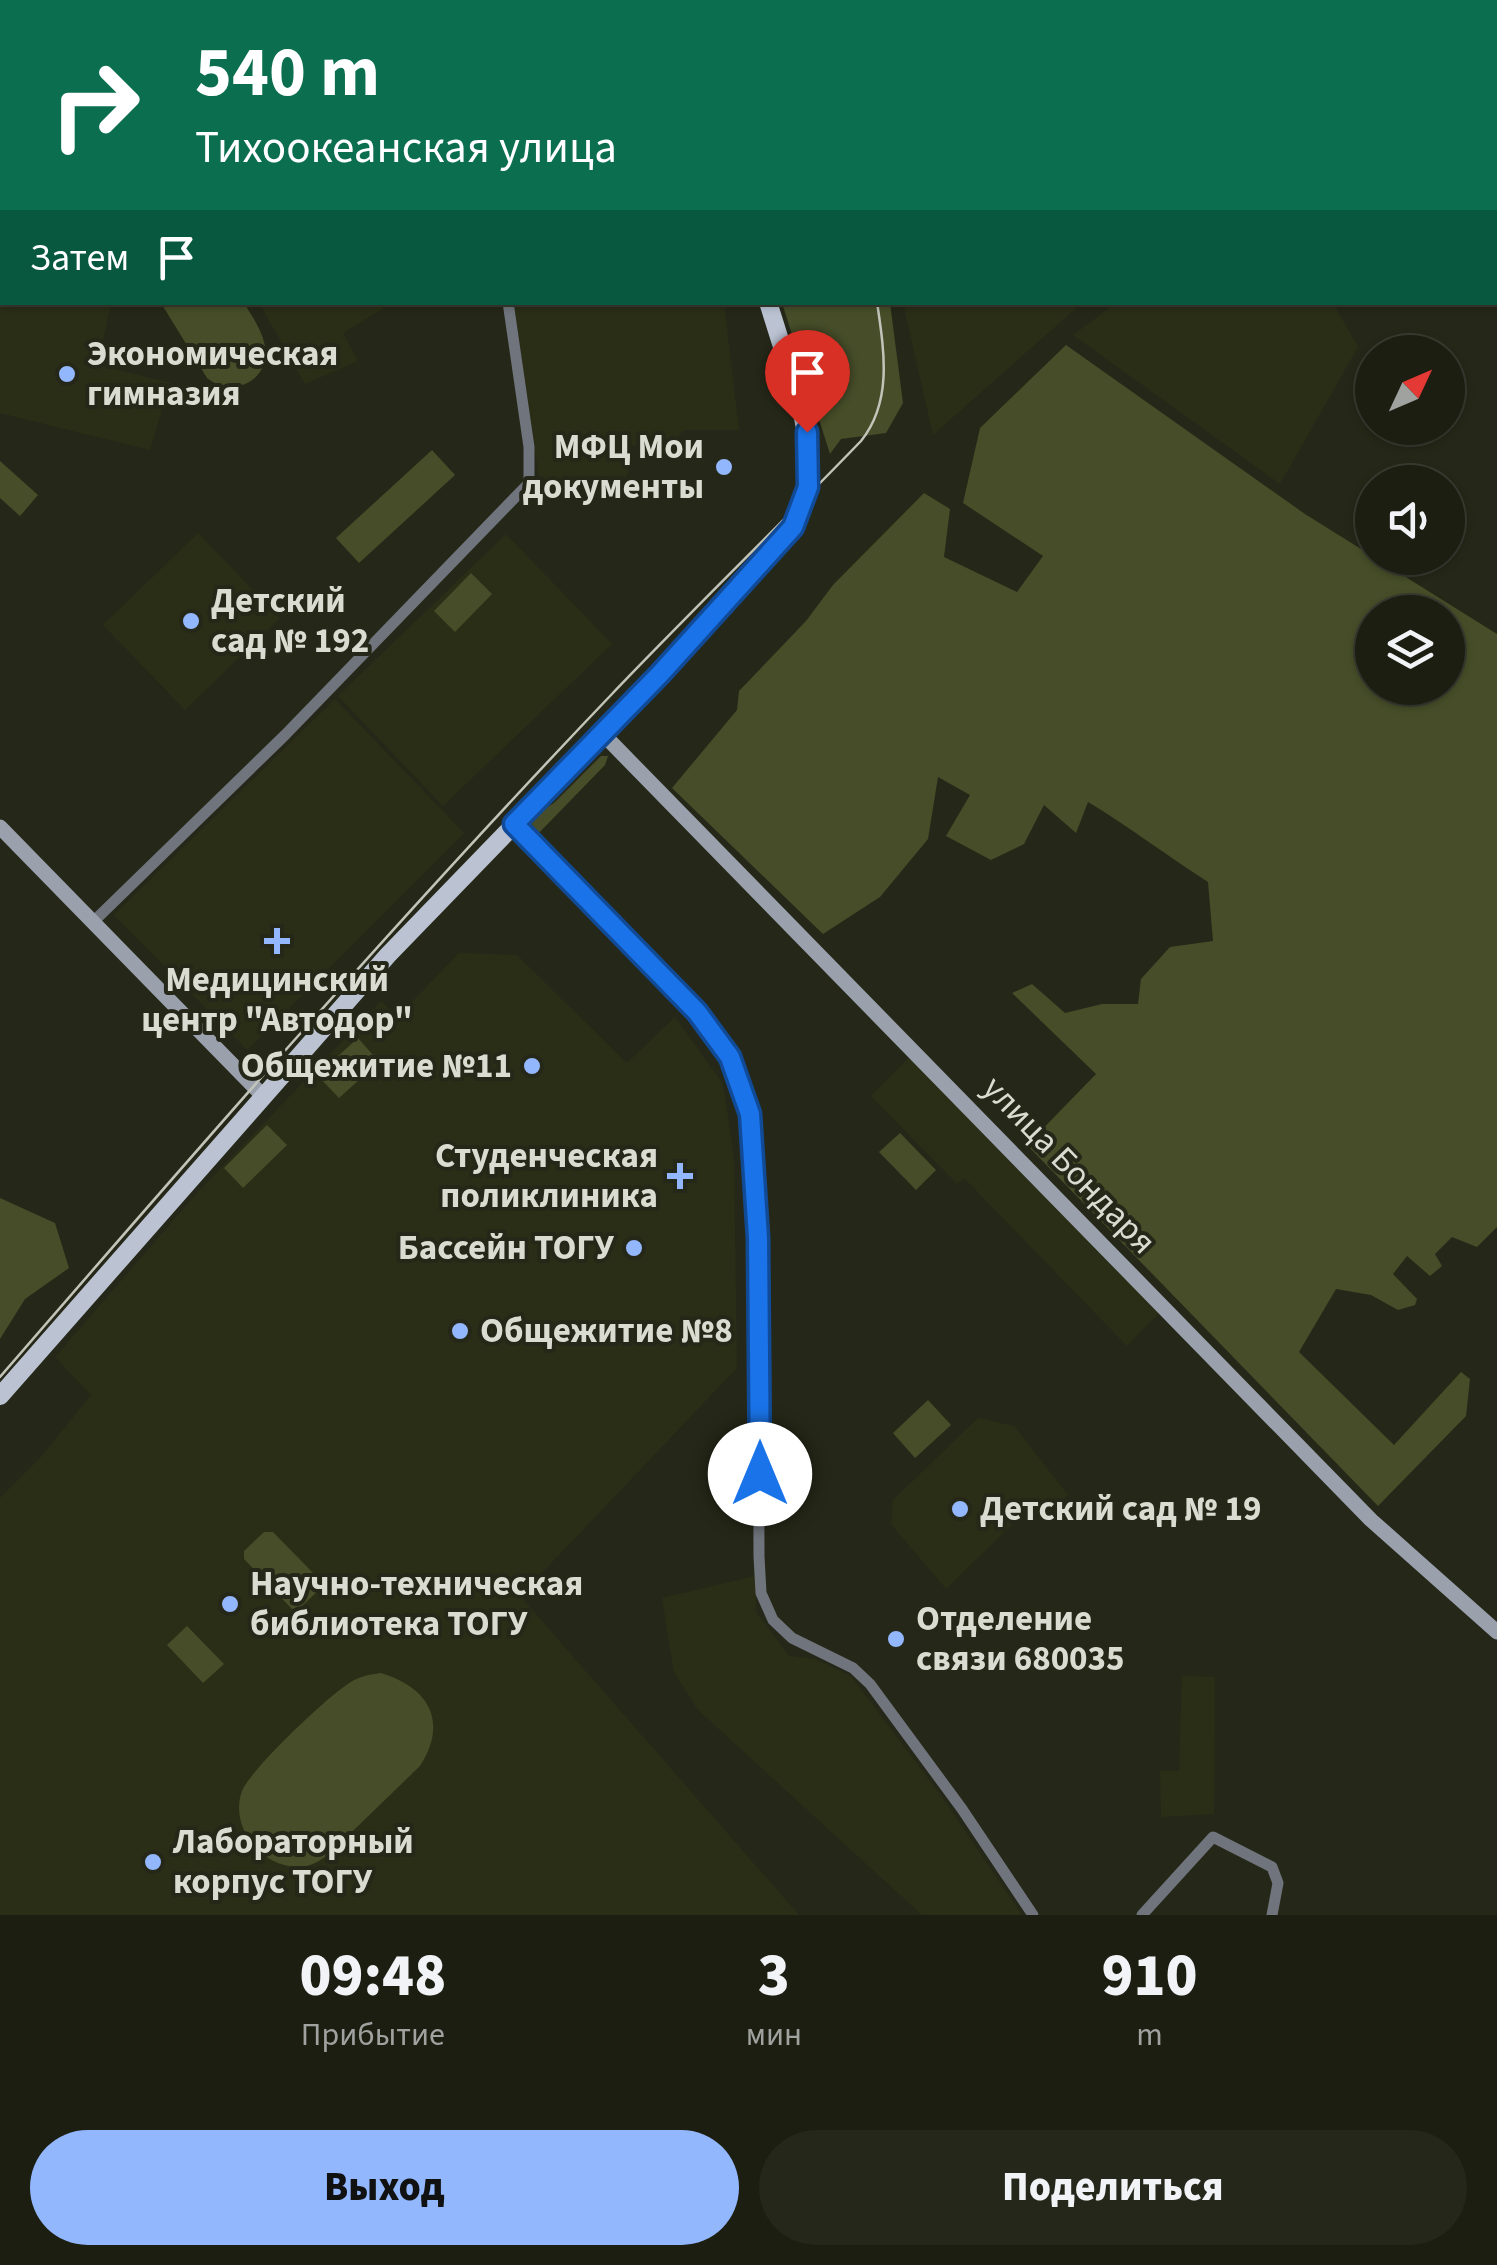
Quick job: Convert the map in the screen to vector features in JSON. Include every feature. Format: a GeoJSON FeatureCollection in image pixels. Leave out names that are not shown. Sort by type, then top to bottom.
{"type":"FeatureCollection","features":[{"type":"Feature","properties":{"kind":"main road"},"geometry":{"type":"LineString","coordinates":[[0,1396],[388,955],[756,569],[798,516],[808,487],[807,432],[769,305]]}},
{"type":"Feature","properties":{"kind":"main road","name":"улица Бондаря"},"geometry":{"type":"LineString","coordinates":[[602,733],[1371,1520],[1497,1632]]}},
{"type":"Feature","properties":{"kind":"main road"},"geometry":{"type":"LineString","coordinates":[[0,828],[264,1096]]}},
{"type":"Feature","properties":{"kind":"street"},"geometry":{"type":"LineString","coordinates":[[93,922],[286,735],[529,483],[530,447],[508,305]]}},
{"type":"Feature","properties":{"kind":"street"},"geometry":{"type":"LineString","coordinates":[[514,824],[697,1012],[730,1057],[750,1114],[758,1238],[760,1593],[767,1612],[792,1638],[854,1668],[870,1684],[962,1809],[1033,1915]]}},
{"type":"Feature","properties":{"kind":"street"},"geometry":{"type":"LineString","coordinates":[[1142,1915],[1214,1837],[1272,1868],[1278,1884],[1272,1915]]}},
{"type":"Feature","properties":{"kind":"shaded area","name":"Экономическая гимназия"},"geometry":{"type":"Polygon","coordinates":[[[0,305],[111,305],[98,365],[170,383],[150,450],[0,413],[0,305]]]}},
{"type":"Feature","properties":{"kind":"shaded area"},"geometry":{"type":"Polygon","coordinates":[[[162,305],[245,305],[264,340],[262,368],[248,383],[238,386],[228,387],[207,378],[162,305]]]}},
{"type":"Feature","properties":{"kind":"shaded area"},"geometry":{"type":"Polygon","coordinates":[[[260,305],[389,305],[343,333],[358,361],[305,384],[260,305]]]}},
{"type":"Feature","properties":{"kind":"shaded area"},"geometry":{"type":"Polygon","coordinates":[[[514,305],[724,305],[739,430],[684,430],[674,440],[629,446],[628,474],[608,495],[556,498],[540,485],[514,305]]]}},
{"type":"Feature","properties":{"kind":"shaded area"},"geometry":{"type":"Polygon","coordinates":[[[783,305],[890,305],[903,403],[886,433],[841,439],[830,454],[783,305]]]}},
{"type":"Feature","properties":{"kind":"shaded area"},"geometry":{"type":"Polygon","coordinates":[[[904,305],[1080,305],[933,435],[904,305]]]}},
{"type":"Feature","properties":{"kind":"shaded area"},"geometry":{"type":"Polygon","coordinates":[[[1113,305],[1334,305],[1355,342],[1355,352],[1280,484],[1073,335],[1113,305]]]}},
{"type":"Feature","properties":{"kind":"shaded area"},"geometry":{"type":"Polygon","coordinates":[[[1066,345],[1355,545],[1355,575],[1403,575],[1435,595],[1355,595],[1355,705],[1465,705],[1465,614],[1497,634],[1497,1227],[1477,1247],[1452,1237],[1435,1254],[1442,1266],[1430,1276],[1407,1256],[1393,1274],[1417,1299],[1415,1305],[1398,1310],[1371,1295],[1336,1289],[1299,1352],[1394,1445],[1461,1372],[1470,1379],[1466,1416],[1378,1506],[1027,1145],[1096,1074],[1012,993],[1032,984],[1065,1013],[1102,1004],[1138,1004],[1141,979],[1170,947],[1213,941],[1208,882],[1088,802],[1076,833],[1044,805],[1024,844],[991,860],[946,836],[970,795],[938,777],[928,839],[880,897],[823,934],[672,788],[737,710],[739,691],[806,621],[833,585],[924,493],[950,509],[944,557],[1017,592],[1043,556],[963,503],[980,428],[1066,345]]]}},
{"type":"Feature","properties":{"kind":"shaded area"},"geometry":{"type":"Polygon","coordinates":[[[432,450],[455,475],[359,563],[336,538],[432,450]]]}},
{"type":"Feature","properties":{"kind":"shaded area"},"geometry":{"type":"Polygon","coordinates":[[[0,461],[38,495],[20,516],[0,498],[0,461]]]}},
{"type":"Feature","properties":{"kind":"shaded area","name":"Детский сад № 192"},"geometry":{"type":"Polygon","coordinates":[[[198,533],[280,618],[185,710],[103,625],[198,533]]]}},
{"type":"Feature","properties":{"kind":"shaded area"},"geometry":{"type":"Polygon","coordinates":[[[506,534],[612,644],[443,806],[338,696],[506,534]]]}},
{"type":"Feature","properties":{"kind":"shaded area"},"geometry":{"type":"Polygon","coordinates":[[[471,573],[492,594],[455,632],[434,611],[471,573]]]}},
{"type":"Feature","properties":{"kind":"shaded area"},"geometry":{"type":"Polygon","coordinates":[[[335,699],[464,833],[247,1050],[114,915],[335,699]]]}},
{"type":"Feature","properties":{"kind":"shaded area"},"geometry":{"type":"Polygon","coordinates":[[[601,756],[608,756],[605,765],[533,839],[526,830],[532,817],[554,803],[601,756]]]}},
{"type":"Feature","properties":{"kind":"shaded area"},"geometry":{"type":"Polygon","coordinates":[[[459,953],[517,955],[627,1063],[675,1017],[723,1084],[734,1157],[737,1368],[520,1596],[799,1915],[0,1915],[0,1498],[40,1458],[91,1395],[55,1357],[197,1193],[381,1001],[397,1017],[459,953]]]}},
{"type":"Feature","properties":{"kind":"shaded area"},"geometry":{"type":"Polygon","coordinates":[[[358,1038],[379,1062],[339,1098],[317,1075],[358,1038]]]}},
{"type":"Feature","properties":{"kind":"shaded area"},"geometry":{"type":"Polygon","coordinates":[[[912,1055],[1162,1310],[1127,1346],[964,1178],[957,1184],[871,1096],[912,1055]]]}},
{"type":"Feature","properties":{"kind":"shaded area"},"geometry":{"type":"Polygon","coordinates":[[[267,1125],[287,1145],[243,1188],[224,1168],[267,1125]]]}},
{"type":"Feature","properties":{"kind":"shaded area"},"geometry":{"type":"Polygon","coordinates":[[[900,1133],[936,1170],[916,1190],[879,1152],[900,1133]]]}},
{"type":"Feature","properties":{"kind":"shaded area"},"geometry":{"type":"Polygon","coordinates":[[[0,1198],[55,1223],[69,1268],[25,1299],[0,1339],[0,1198]]]}},
{"type":"Feature","properties":{"kind":"shaded area"},"geometry":{"type":"Polygon","coordinates":[[[928,1400],[951,1425],[915,1458],[893,1433],[928,1400]]]}},
{"type":"Feature","properties":{"kind":"shaded area","name":"Детский сад № 19"},"geometry":{"type":"Polygon","coordinates":[[[978,1418],[1014,1426],[1068,1495],[1050,1515],[1034,1503],[946,1589],[891,1524],[893,1500],[978,1418]]]}},
{"type":"Feature","properties":{"kind":"shaded area"},"geometry":{"type":"Polygon","coordinates":[[[264,1532],[273,1532],[321,1581],[321,1588],[300,1608],[292,1609],[244,1559],[244,1551],[264,1532]]]}},
{"type":"Feature","properties":{"kind":"shaded area"},"geometry":{"type":"Polygon","coordinates":[[[755,1576],[756,1612],[789,1656],[815,1659],[851,1676],[942,1797],[1022,1915],[922,1915],[697,1709],[674,1672],[662,1598],[755,1576]]]}},
{"type":"Feature","properties":{"kind":"shaded area"},"geometry":{"type":"Polygon","coordinates":[[[187,1626],[224,1664],[203,1683],[167,1645],[187,1626]]]}},
{"type":"Feature","properties":{"kind":"shaded area"},"geometry":{"type":"Polygon","coordinates":[[[381,1673],[411,1687],[429,1708],[433,1734],[429,1750],[420,1766],[327,1856],[306,1866],[277,1863],[264,1855],[246,1833],[240,1820],[242,1791],[259,1767],[335,1694],[358,1678],[381,1673]]]}},
{"type":"Feature","properties":{"kind":"shaded area"},"geometry":{"type":"Polygon","coordinates":[[[1182,1676],[1215,1677],[1214,1814],[1161,1817],[1160,1771],[1179,1771],[1182,1676]]]}},
{"type":"Feature","properties":{"kind":"tram line"},"geometry":{"type":"LineString","coordinates":[[0,1377],[226,1118],[532,778],[861,441],[871,426],[882,392],[877,305]]}},
{"type":"Feature","properties":{"kind":"place","name":"Экономическая гимназия"},"geometry":{"type":"Point","coordinates":[67,374]}},
{"type":"Feature","properties":{"kind":"place","name":"МФЦ Мои документы"},"geometry":{"type":"Point","coordinates":[724,467]}},
{"type":"Feature","properties":{"kind":"place","name":"Детский сад № 192"},"geometry":{"type":"Point","coordinates":[191,621]}},
{"type":"Feature","properties":{"kind":"place","name":"Медицинский центр \"Автодор\""},"geometry":{"type":"Point","coordinates":[277,941]}},
{"type":"Feature","properties":{"kind":"place","name":"Общежитие №11"},"geometry":{"type":"Point","coordinates":[532,1066]}},
{"type":"Feature","properties":{"kind":"place","name":"Студенческая поликлиника"},"geometry":{"type":"Point","coordinates":[680,1176]}},
{"type":"Feature","properties":{"kind":"place","name":"Бассейн ТОГУ"},"geometry":{"type":"Point","coordinates":[634,1248]}},
{"type":"Feature","properties":{"kind":"place","name":"Общежитие №8"},"geometry":{"type":"Point","coordinates":[460,1331]}},
{"type":"Feature","properties":{"kind":"place","name":"Детский сад № 19"},"geometry":{"type":"Point","coordinates":[960,1509]}},
{"type":"Feature","properties":{"kind":"place","name":"Научно-техническая библиотека ТОГУ"},"geometry":{"type":"Point","coordinates":[230,1604]}},
{"type":"Feature","properties":{"kind":"place","name":"Отделение связи 680035"},"geometry":{"type":"Point","coordinates":[896,1639]}},
{"type":"Feature","properties":{"kind":"place","name":"Лабораторный корпус ТОГУ"},"geometry":{"type":"Point","coordinates":[153,1862]}},
{"type":"Feature","properties":{"kind":"route"},"geometry":{"type":"LineString","coordinates":[[760,1474],[758,1238],[750,1114],[730,1057],[697,1012],[514,824],[660,674],[793,527],[808,487],[807,432]]}}]}
